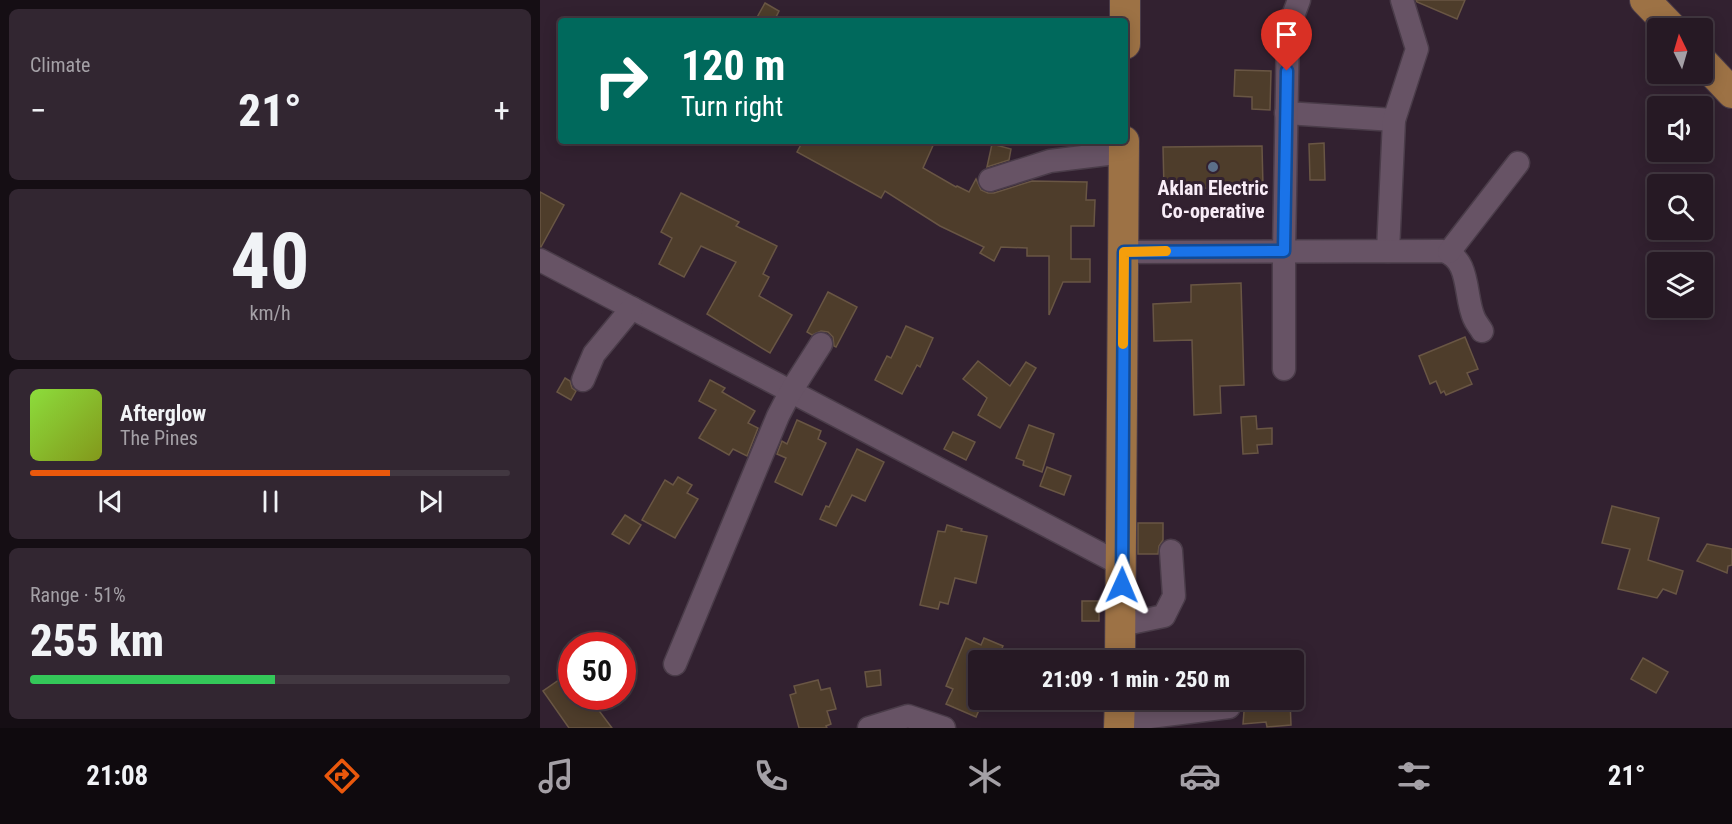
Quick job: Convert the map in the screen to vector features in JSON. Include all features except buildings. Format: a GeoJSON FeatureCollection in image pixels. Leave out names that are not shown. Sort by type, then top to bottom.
{"type":"FeatureCollection","features":[{"type":"Feature","properties":{"kind":"main road"},"geometry":{"type":"LineString","coordinates":[[1125,0],[1125,18]]}},
{"type":"Feature","properties":{"kind":"main road"},"geometry":{"type":"LineString","coordinates":[[1645,0],[1662,18]]}},
{"type":"Feature","properties":{"kind":"main road"},"geometry":{"type":"LineString","coordinates":[[1713,73],[1732,93]]}},
{"type":"Feature","properties":{"kind":"main road"},"geometry":{"type":"LineString","coordinates":[[1120,650],[1124,147]]}},
{"type":"Feature","properties":{"kind":"street"},"geometry":{"type":"LineString","coordinates":[[1284,369],[1288,29],[1299,0]]}},
{"type":"Feature","properties":{"kind":"street"},"geometry":{"type":"LineString","coordinates":[[1388,251],[1394,120],[1417,49],[1402,0]]}},
{"type":"Feature","properties":{"kind":"street"},"geometry":{"type":"LineString","coordinates":[[1286,113],[1394,120]]}},
{"type":"Feature","properties":{"kind":"street"},"geometry":{"type":"LineString","coordinates":[[990,180],[1050,161],[1124,147]]}},
{"type":"Feature","properties":{"kind":"street"},"geometry":{"type":"LineString","coordinates":[[1449,252],[1518,163]]}},
{"type":"Feature","properties":{"kind":"street"},"geometry":{"type":"LineString","coordinates":[[1124,252],[1449,252],[1461,265],[1474,318],[1482,331]]}},
{"type":"Feature","properties":{"kind":"street"},"geometry":{"type":"LineString","coordinates":[[540,260],[1122,565]]}},
{"type":"Feature","properties":{"kind":"street"},"geometry":{"type":"LineString","coordinates":[[583,380],[594,354],[632,308]]}},
{"type":"Feature","properties":{"kind":"street"},"geometry":{"type":"LineString","coordinates":[[675,664],[778,416],[821,344]]}},
{"type":"Feature","properties":{"kind":"street"},"geometry":{"type":"LineString","coordinates":[[1121,625],[1164,616],[1174,596],[1171,551]]}},
{"type":"Feature","properties":{"kind":"street"},"geometry":{"type":"LineString","coordinates":[[1119,716],[1192,710]]}},
{"type":"Feature","properties":{"kind":"street"},"geometry":{"type":"LineString","coordinates":[[868,728],[908,716],[944,728]]}},
{"type":"Feature","properties":{"kind":"slow traffic"},"geometry":{"type":"LineString","coordinates":[[1123,344],[1124,252],[1166,251]]}},
{"type":"Feature","properties":{"kind":"place","name":"Aklan Electric Co-operative"},"geometry":{"type":"Point","coordinates":[1213,167]}},
{"type":"Feature","properties":{"kind":"route"},"geometry":{"type":"LineString","coordinates":[[1122,585],[1124,252],[1284,251],[1287,71]]}}]}
